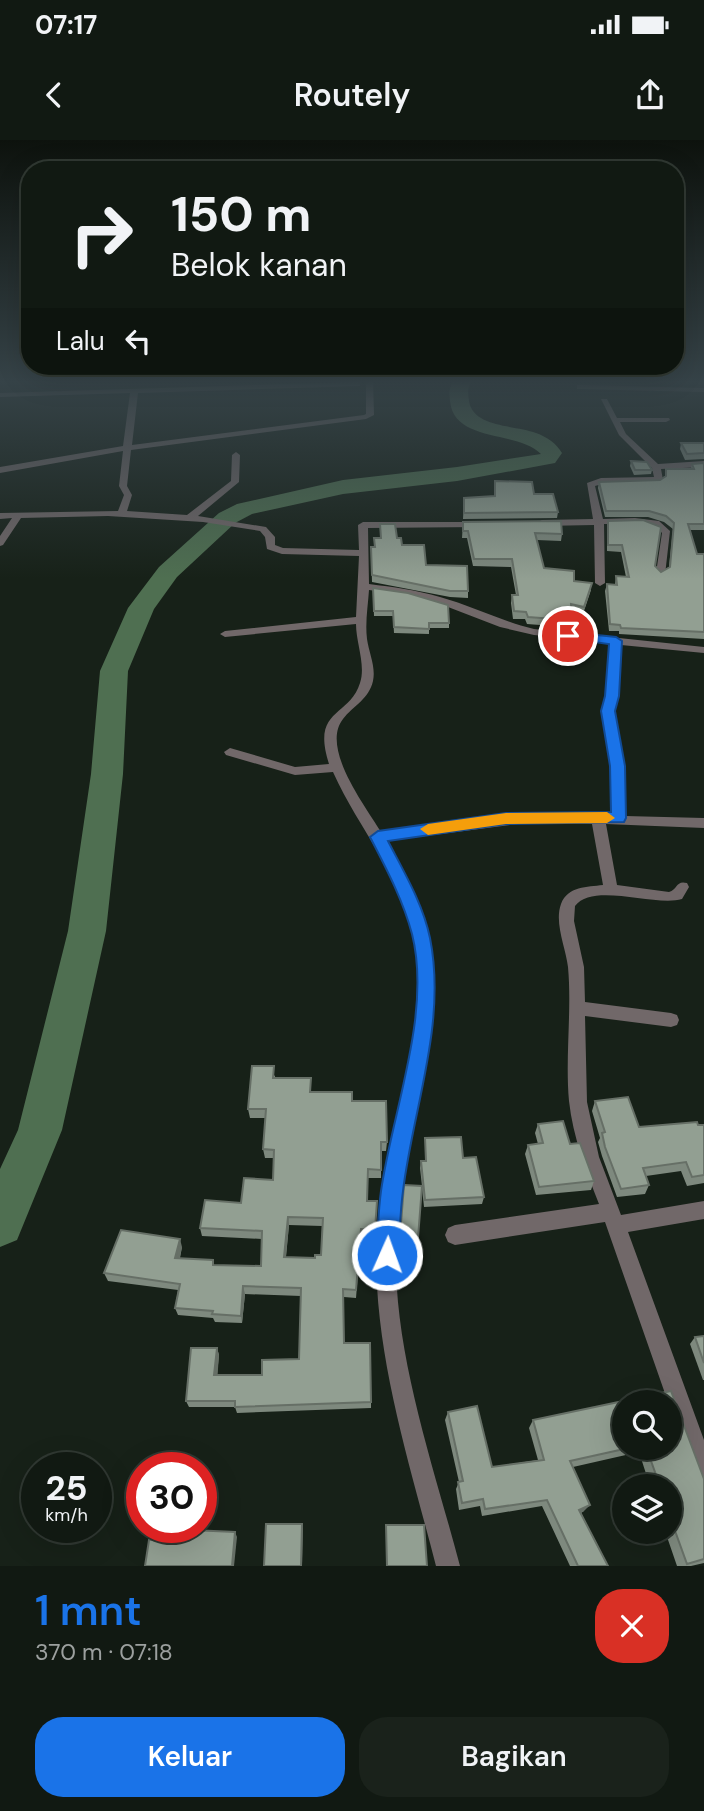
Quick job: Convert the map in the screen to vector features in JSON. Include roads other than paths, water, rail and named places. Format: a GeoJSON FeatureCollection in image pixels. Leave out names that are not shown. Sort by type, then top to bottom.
{"type":"FeatureCollection","features":[{"type":"Feature","properties":{"kind":"street"},"geometry":{"type":"LineString","coordinates":[[0,470],[140,447]]}},
{"type":"Feature","properties":{"kind":"street"},"geometry":{"type":"LineString","coordinates":[[600,583],[599,523],[590,485],[601,481],[659,480],[656,467],[635,447]]}},
{"type":"Feature","properties":{"kind":"street"},"geometry":{"type":"LineString","coordinates":[[121,514],[128,495],[123,486],[129,448]]}},
{"type":"Feature","properties":{"kind":"street"},"geometry":{"type":"LineString","coordinates":[[189,518],[235,482],[236,455]]}},
{"type":"Feature","properties":{"kind":"street"},"geometry":{"type":"LineString","coordinates":[[656,467],[704,464]]}},
{"type":"Feature","properties":{"kind":"street"},"geometry":{"type":"LineString","coordinates":[[0,516],[121,514],[203,519],[263,529],[271,537],[270,547],[282,551],[365,553]]}},
{"type":"Feature","properties":{"kind":"street"},"geometry":{"type":"LineString","coordinates":[[0,543],[18,516]]}},
{"type":"Feature","properties":{"kind":"street"},"geometry":{"type":"LineString","coordinates":[[530,523],[635,521],[664,527],[667,533],[661,573]]}},
{"type":"Feature","properties":{"kind":"street"},"geometry":{"type":"LineString","coordinates":[[447,1566],[410,1418],[387,1280],[387,1229],[397,1157],[419,1054],[425,962],[421,936],[410,900],[378,837],[337,767],[330,738],[335,717],[359,697],[367,685],[368,671],[360,620],[364,586],[363,525],[489,524]]}},
{"type":"Feature","properties":{"kind":"street"},"geometry":{"type":"LineString","coordinates":[[364,586],[409,592],[439,600],[504,625],[534,632],[704,650]]}},
{"type":"Feature","properties":{"kind":"street"},"geometry":{"type":"LineString","coordinates":[[225,634],[360,620]]}},
{"type":"Feature","properties":{"kind":"street"},"geometry":{"type":"LineString","coordinates":[[616,641],[612,696],[608,711],[617,766],[618,818]]}},
{"type":"Feature","properties":{"kind":"street"},"geometry":{"type":"LineString","coordinates":[[230,752],[295,771],[337,767]]}},
{"type":"Feature","properties":{"kind":"street"},"geometry":{"type":"LineString","coordinates":[[378,837],[506,818],[598,817],[704,823]]}},
{"type":"Feature","properties":{"kind":"street"},"geometry":{"type":"LineString","coordinates":[[598,817],[611,890]]}},
{"type":"Feature","properties":{"kind":"street"},"geometry":{"type":"LineString","coordinates":[[682,887],[677,895],[669,897],[611,890],[581,893],[569,901],[567,921],[576,967],[578,1102],[590,1157],[704,1472]]}},
{"type":"Feature","properties":{"kind":"street"},"geometry":{"type":"LineString","coordinates":[[577,1008],[671,1020]]}},
{"type":"Feature","properties":{"kind":"street"},"geometry":{"type":"LineString","coordinates":[[455,1235],[704,1210]]}},
{"type":"Feature","properties":{"kind":"waterway"},"geometry":{"type":"LineString","coordinates":[[0,1223],[40,1130],[87,931],[107,774],[114,671],[141,608],[168,572],[227,518],[245,509],[343,487],[457,474],[548,459],[552,453],[546,447]]}}]}
